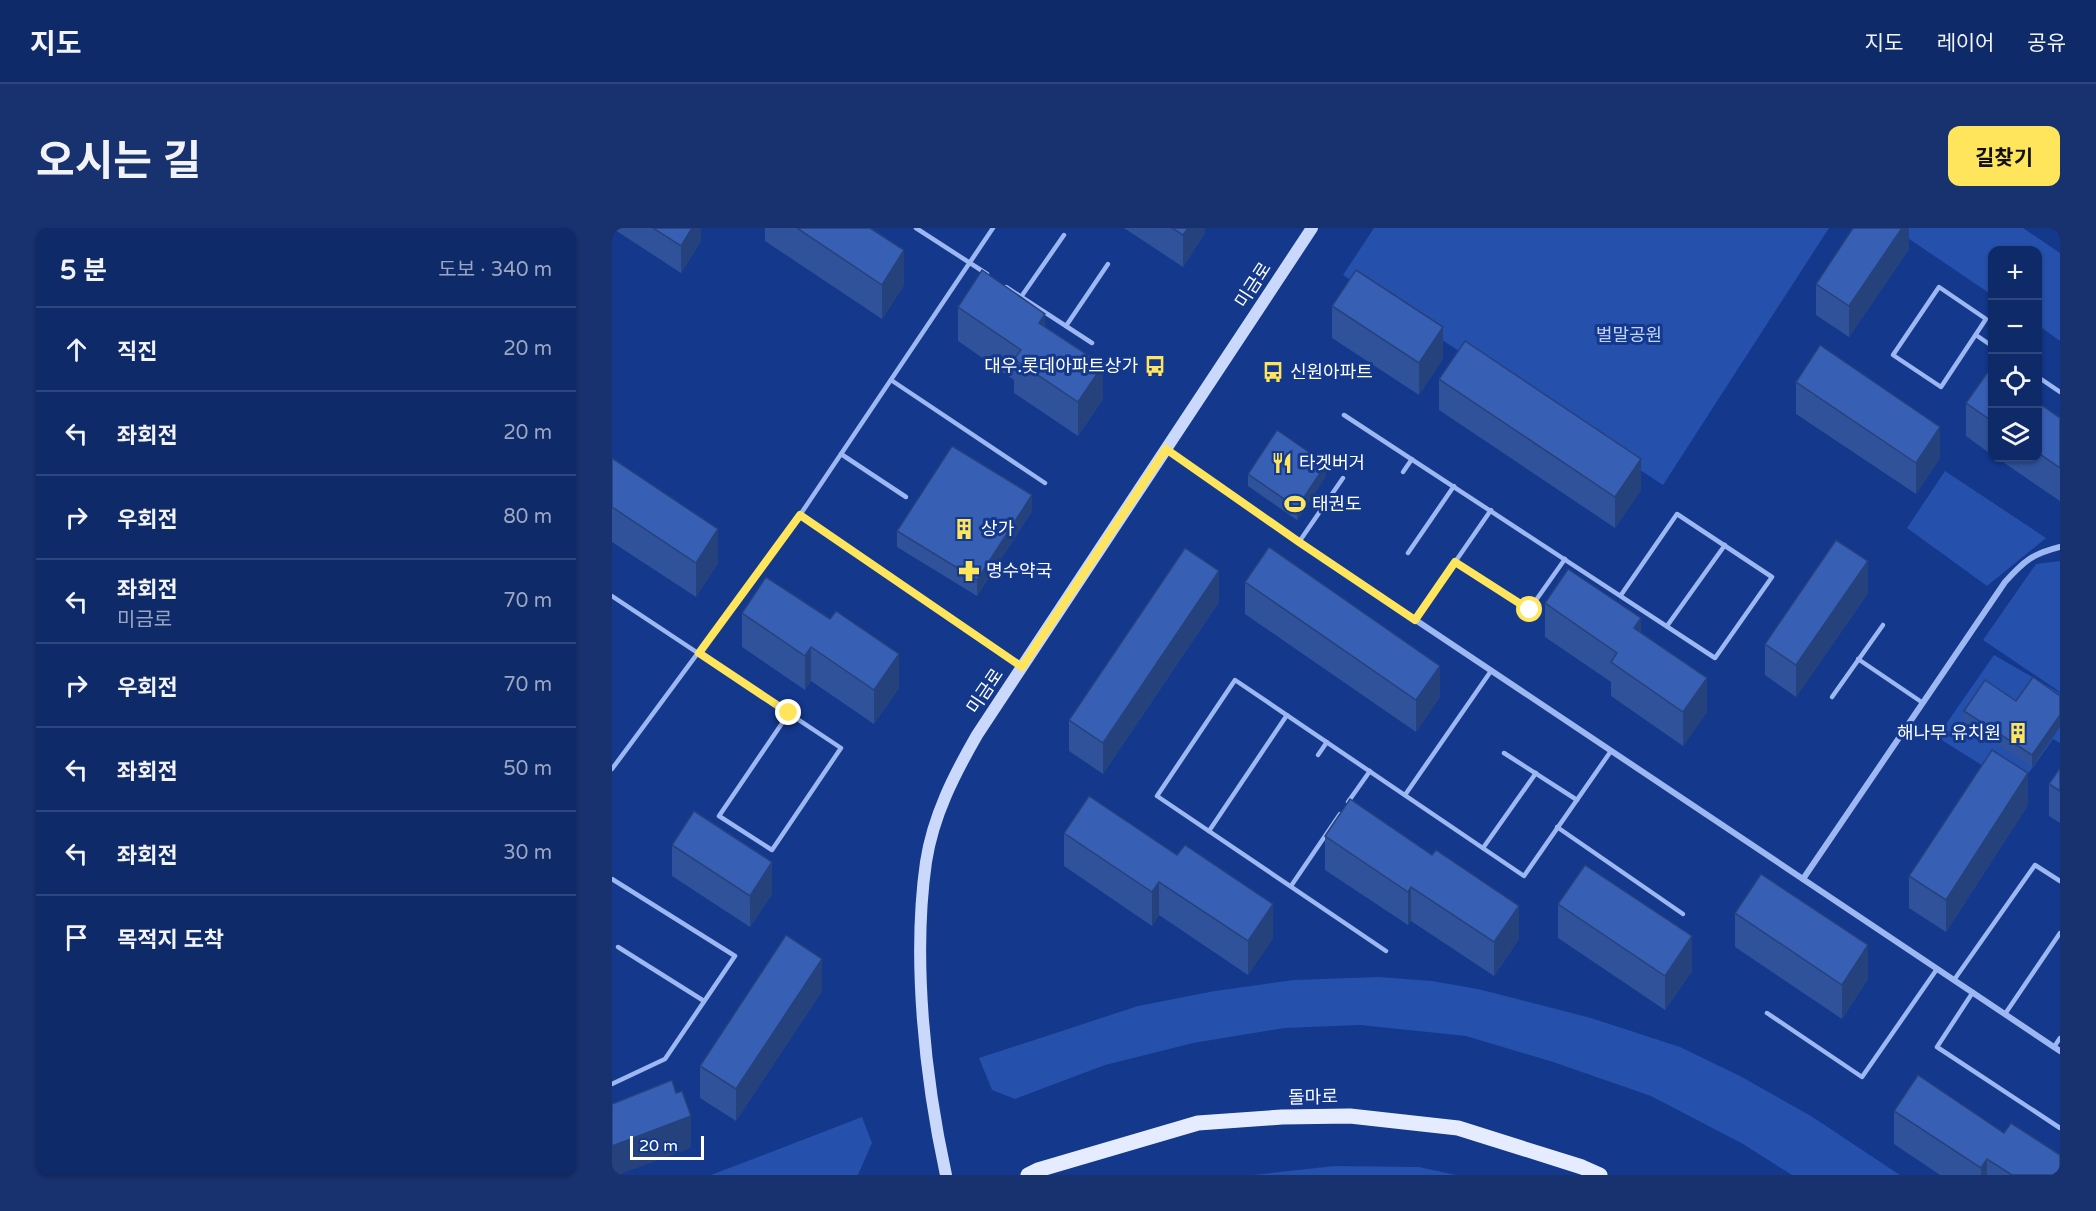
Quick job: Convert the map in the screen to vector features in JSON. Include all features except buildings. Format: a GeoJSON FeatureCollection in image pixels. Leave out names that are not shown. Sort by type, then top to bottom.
{"type":"FeatureCollection","features":[{"type":"Feature","properties":{"kind":"main road","name":"미금로"},"geometry":{"type":"LineString","coordinates":[[945,1175],[926,1050],[922,997],[921,920],[926,861],[942,802],[977,735],[1312,228]]}},
{"type":"Feature","properties":{"kind":"main road","name":"돌마로"},"geometry":{"type":"LineString","coordinates":[[1028,1175],[1038,1170],[1198,1123],[1282,1117],[1350,1116],[1458,1128],[1582,1167],[1600,1175]]}},
{"type":"Feature","properties":{"kind":"street"},"geometry":{"type":"LineString","coordinates":[[1166,449],[1299,542],[2057,1049]]}},
{"type":"Feature","properties":{"kind":"street"},"geometry":{"type":"LineString","coordinates":[[1803,879],[2005,582],[2022,562],[2043,551],[2060,547]]}},
{"type":"Feature","properties":{"kind":"lane"},"geometry":{"type":"LineString","coordinates":[[916,228],[996,280]]}},
{"type":"Feature","properties":{"kind":"lane"},"geometry":{"type":"LineString","coordinates":[[612,769],[800,515],[993,228]]}},
{"type":"Feature","properties":{"kind":"lane"},"geometry":{"type":"LineString","coordinates":[[1021,297],[1064,235]]}},
{"type":"Feature","properties":{"kind":"lane"},"geometry":{"type":"LineString","coordinates":[[1066,326],[1108,264]]}},
{"type":"Feature","properties":{"kind":"lane"},"geometry":{"type":"LineString","coordinates":[[1004,286],[1092,343]]}},
{"type":"Feature","properties":{"kind":"lane"},"geometry":{"type":"LineString","coordinates":[[1939,287],[1986,319],[1976,334],[1941,387],[1893,355],[1939,287]]}},
{"type":"Feature","properties":{"kind":"lane"},"geometry":{"type":"LineString","coordinates":[[1976,334],[1988,343]]}},
{"type":"Feature","properties":{"kind":"lane"},"geometry":{"type":"LineString","coordinates":[[2042,379],[2060,392]]}},
{"type":"Feature","properties":{"kind":"lane"},"geometry":{"type":"LineString","coordinates":[[891,380],[1045,483]]}},
{"type":"Feature","properties":{"kind":"lane"},"geometry":{"type":"LineString","coordinates":[[1344,415],[1715,658],[1772,577],[1677,514],[1621,595]]}},
{"type":"Feature","properties":{"kind":"lane"},"geometry":{"type":"LineString","coordinates":[[841,454],[906,497]]}},
{"type":"Feature","properties":{"kind":"lane"},"geometry":{"type":"LineString","coordinates":[[1403,472],[1412,459]]}},
{"type":"Feature","properties":{"kind":"lane"},"geometry":{"type":"LineString","coordinates":[[1299,542],[1342,478]]}},
{"type":"Feature","properties":{"kind":"lane"},"geometry":{"type":"LineString","coordinates":[[1408,554],[1454,486]]}},
{"type":"Feature","properties":{"kind":"lane"},"geometry":{"type":"LineString","coordinates":[[1415,620],[1491,510]]}},
{"type":"Feature","properties":{"kind":"lane"},"geometry":{"type":"LineString","coordinates":[[800,515],[1022,667]]}},
{"type":"Feature","properties":{"kind":"lane"},"geometry":{"type":"LineString","coordinates":[[1668,626],[1725,545]]}},
{"type":"Feature","properties":{"kind":"lane"},"geometry":{"type":"LineString","coordinates":[[1455,562],[1530,610],[1565,559]]}},
{"type":"Feature","properties":{"kind":"lane"},"geometry":{"type":"LineString","coordinates":[[612,596],[699,653],[789,713],[841,748],[772,850],[719,816],[789,713]]}},
{"type":"Feature","properties":{"kind":"lane"},"geometry":{"type":"LineString","coordinates":[[1832,697],[1883,624]]}},
{"type":"Feature","properties":{"kind":"lane"},"geometry":{"type":"LineString","coordinates":[[1858,659],[1923,703]]}},
{"type":"Feature","properties":{"kind":"lane"},"geometry":{"type":"LineString","coordinates":[[1405,795],[1491,670]]}},
{"type":"Feature","properties":{"kind":"lane"},"geometry":{"type":"LineString","coordinates":[[1386,951],[1157,796],[1235,680],[1524,876],[1611,751]]}},
{"type":"Feature","properties":{"kind":"lane"},"geometry":{"type":"LineString","coordinates":[[1209,831],[1287,715]]}},
{"type":"Feature","properties":{"kind":"lane"},"geometry":{"type":"LineString","coordinates":[[1318,755],[1327,742]]}},
{"type":"Feature","properties":{"kind":"lane"},"geometry":{"type":"LineString","coordinates":[[1504,753],[1577,800]]}},
{"type":"Feature","properties":{"kind":"lane"},"geometry":{"type":"LineString","coordinates":[[1291,886],[1370,771]]}},
{"type":"Feature","properties":{"kind":"lane"},"geometry":{"type":"LineString","coordinates":[[1483,848],[1536,773]]}},
{"type":"Feature","properties":{"kind":"lane"},"geometry":{"type":"LineString","coordinates":[[1557,827],[1683,914]]}},
{"type":"Feature","properties":{"kind":"lane"},"geometry":{"type":"LineString","coordinates":[[1954,980],[2035,865],[2060,881]]}},
{"type":"Feature","properties":{"kind":"lane"},"geometry":{"type":"LineString","coordinates":[[612,879],[735,956],[666,1059],[612,1084]]}},
{"type":"Feature","properties":{"kind":"lane"},"geometry":{"type":"LineString","coordinates":[[2005,1014],[2060,933]]}},
{"type":"Feature","properties":{"kind":"lane"},"geometry":{"type":"LineString","coordinates":[[618,947],[704,1002]]}},
{"type":"Feature","properties":{"kind":"lane"},"geometry":{"type":"LineString","coordinates":[[1767,1013],[1862,1077],[1937,969]]}},
{"type":"Feature","properties":{"kind":"lane"},"geometry":{"type":"LineString","coordinates":[[1973,992],[1936,1047],[2060,1128]]}},
{"type":"Feature","properties":{"kind":"lane"},"geometry":{"type":"LineString","coordinates":[[2057,1049],[2060,1038]]}},
{"type":"Feature","properties":{"kind":"green space","name":"벌말공원"},"geometry":{"type":"Polygon","coordinates":[[[1374,228],[1829,228],[1663,485],[1343,275],[1374,228]]]}},
{"type":"Feature","properties":{"kind":"green space"},"geometry":{"type":"Polygon","coordinates":[[[1893,228],[2023,228],[2060,253],[2060,341],[2042,328],[2042,246],[1988,246],[1988,292],[1893,228]]]}},
{"type":"Feature","properties":{"kind":"green space"},"geometry":{"type":"Polygon","coordinates":[[[1945,471],[2046,538],[1987,586],[1907,528],[1945,471]]]}},
{"type":"Feature","properties":{"kind":"green space"},"geometry":{"type":"Polygon","coordinates":[[[2060,561],[2060,692],[1983,640],[2036,564],[2060,561]]]}},
{"type":"Feature","properties":{"kind":"green space"},"geometry":{"type":"Polygon","coordinates":[[[1994,655],[2060,693],[2060,743],[2053,739],[2018,788],[1937,737],[1994,655]]]}},
{"type":"Feature","properties":{"kind":"green space"},"geometry":{"type":"Polygon","coordinates":[[[1379,977],[1432,981],[1478,989],[1591,1018],[1680,1047],[1740,1076],[1811,1116],[1900,1175],[1792,1175],[1743,1144],[1651,1096],[1553,1062],[1466,1036],[1360,1025],[1285,1028],[1193,1043],[1105,1065],[1015,1099],[992,1090],[979,1058],[1138,1006],[1215,991],[1294,980],[1379,977]]]}},
{"type":"Feature","properties":{"kind":"green space"},"geometry":{"type":"Polygon","coordinates":[[[862,1117],[872,1143],[858,1175],[711,1175],[862,1117]]]}},
{"type":"Feature","properties":{"kind":"green space"},"geometry":{"type":"Polygon","coordinates":[[[1334,1166],[1419,1167],[1456,1175],[1253,1175],[1334,1166]]]}},
{"type":"Feature","properties":{"kind":"place","name":"대우.롯데아파트상가"},"geometry":{"type":"Point","coordinates":[1155,366]}},
{"type":"Feature","properties":{"kind":"place","name":"신원아파트"},"geometry":{"type":"Point","coordinates":[1273,372]}},
{"type":"Feature","properties":{"kind":"place","name":"타겟버거"},"geometry":{"type":"Point","coordinates":[1282,463]}},
{"type":"Feature","properties":{"kind":"place","name":"태권도"},"geometry":{"type":"Point","coordinates":[1295,504]}},
{"type":"Feature","properties":{"kind":"place","name":"상가"},"geometry":{"type":"Point","coordinates":[964,529]}},
{"type":"Feature","properties":{"kind":"place","name":"명수약국"},"geometry":{"type":"Point","coordinates":[969,571]}},
{"type":"Feature","properties":{"kind":"place","name":"해나무 유치원"},"geometry":{"type":"Point","coordinates":[2018,733]}},
{"type":"Feature","properties":{"kind":"route"},"geometry":{"type":"LineString","coordinates":[[789,713],[699,653],[800,515],[1022,667],[1166,449],[1415,620],[1455,562],[1530,610]]}}]}
